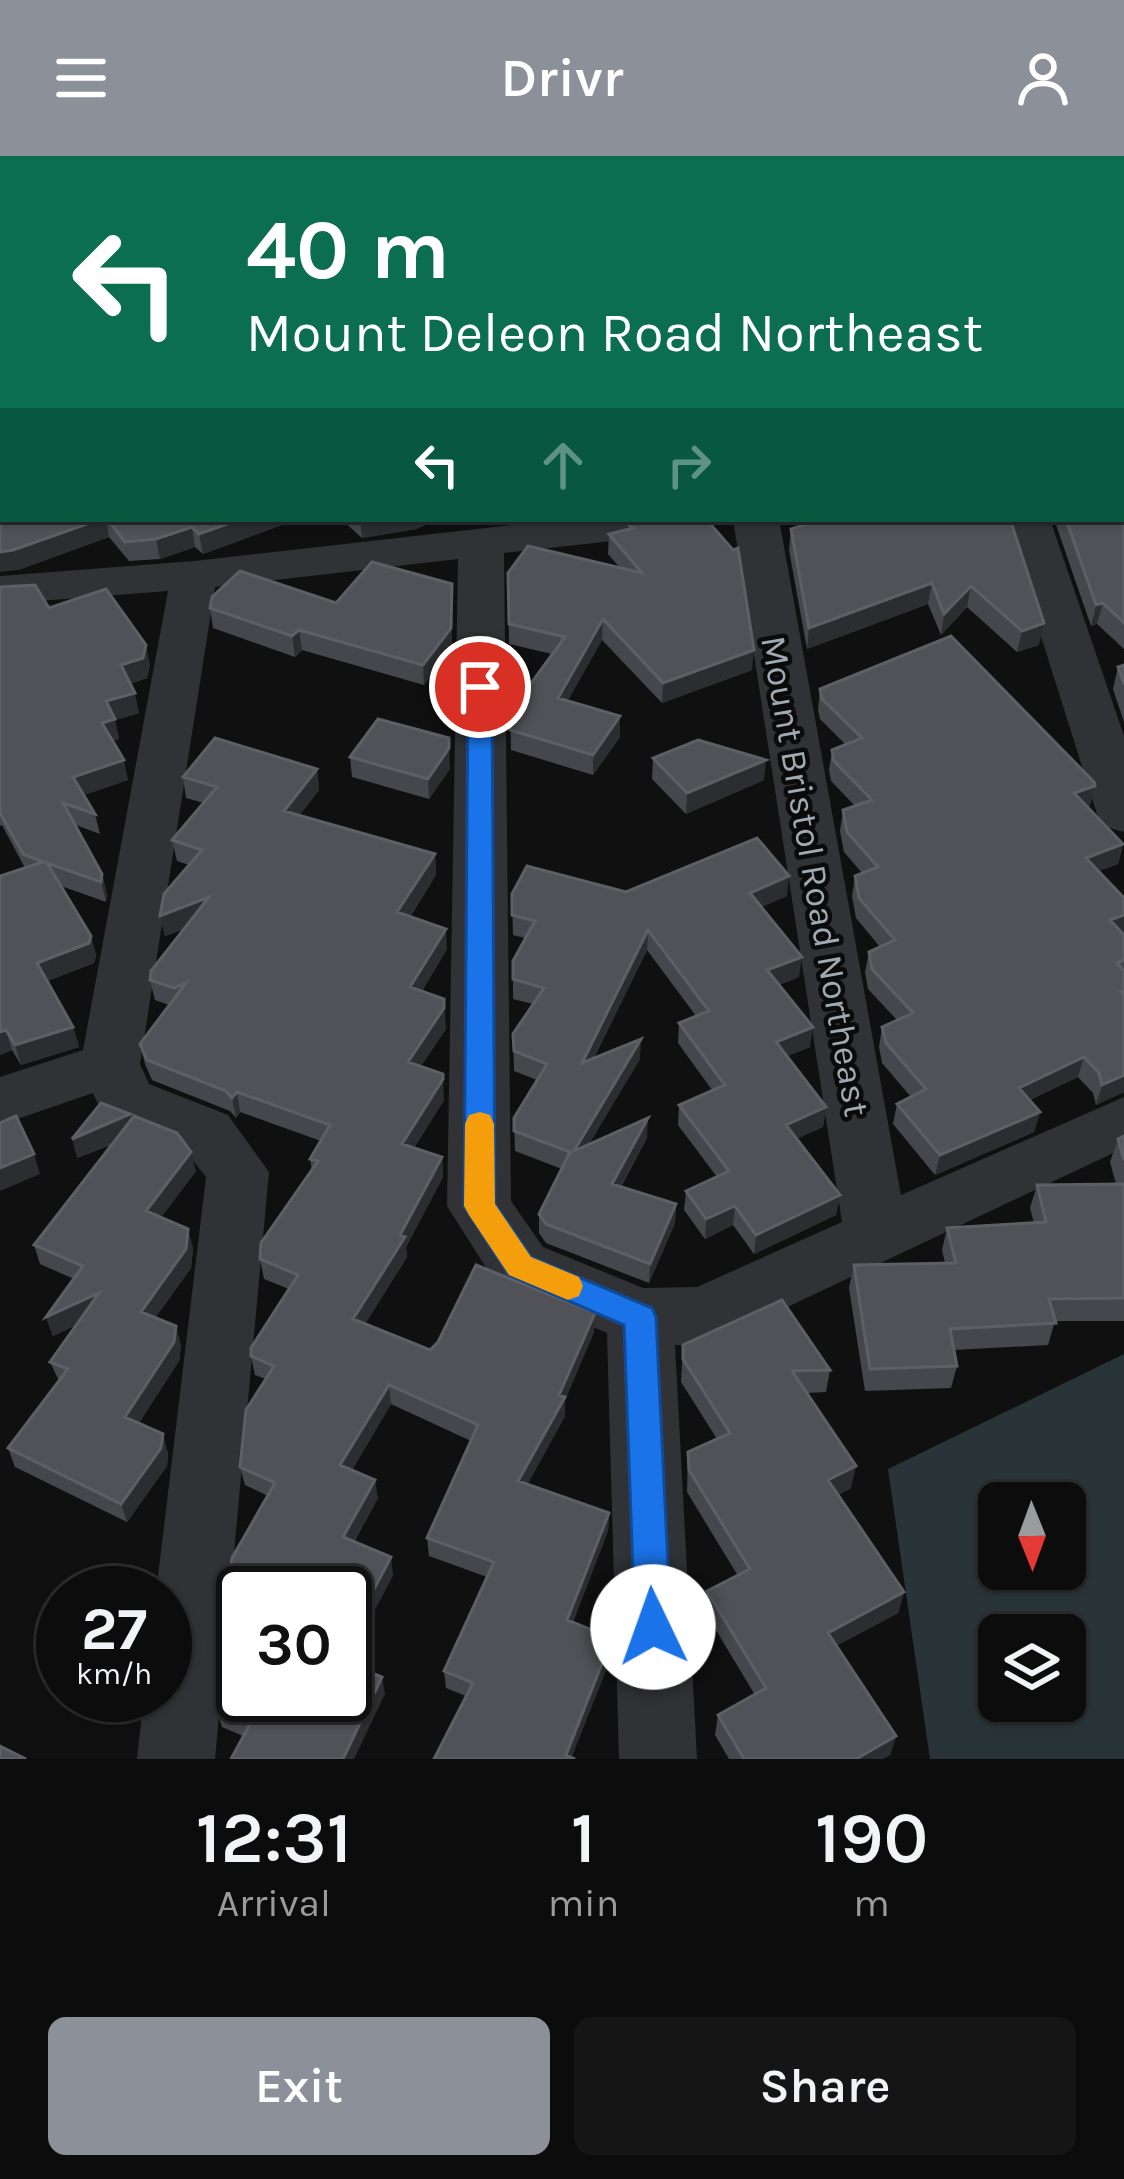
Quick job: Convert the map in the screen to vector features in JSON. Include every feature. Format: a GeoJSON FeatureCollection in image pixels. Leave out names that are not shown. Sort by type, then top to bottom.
{"type":"FeatureCollection","features":[{"type":"Feature","properties":{"kind":"street"},"geometry":{"type":"LineString","coordinates":[[0,590],[194,575],[661,522]]}},
{"type":"Feature","properties":{"kind":"street","name":"Mount Bristol Road Northeast"},"geometry":{"type":"LineString","coordinates":[[757,522],[876,1233]]}},
{"type":"Feature","properties":{"kind":"street"},"geometry":{"type":"LineString","coordinates":[[1028,522],[1124,814]]}},
{"type":"Feature","properties":{"kind":"street"},"geometry":{"type":"LineString","coordinates":[[481,545],[479,1206],[520,1266],[640,1317],[702,1316],[1124,1121]]}},
{"type":"Feature","properties":{"kind":"street"},"geometry":{"type":"LineString","coordinates":[[176,1759],[238,1172],[206,1132],[126,1100],[110,1064],[194,575]]}},
{"type":"Feature","properties":{"kind":"street"},"geometry":{"type":"LineString","coordinates":[[0,1102],[110,1064]]}},
{"type":"Feature","properties":{"kind":"street"},"geometry":{"type":"LineString","coordinates":[[640,1317],[658,1759]]}},
{"type":"Feature","properties":{"kind":"shaded area"},"geometry":{"type":"Polygon","coordinates":[[[1124,1354],[1124,1759],[930,1759],[888,1469],[1124,1354]]]}},
{"type":"Feature","properties":{"kind":"building"},"geometry":{"type":"Polygon","coordinates":[[[0,522],[92,522],[13,550],[0,552],[0,522]]]}},
{"type":"Feature","properties":{"kind":"building"},"geometry":{"type":"Polygon","coordinates":[[[109,522],[233,522],[199,534],[192,527],[156,539],[125,542],[109,522]]]}},
{"type":"Feature","properties":{"kind":"building"},"geometry":{"type":"Polygon","coordinates":[[[709,522],[733,550],[738,548],[754,650],[663,683],[603,619],[558,698],[620,716],[593,755],[510,730],[510,712],[565,637],[509,624],[508,573],[528,546],[642,573],[609,534],[633,528],[628,524],[709,522]]]}},
{"type":"Feature","properties":{"kind":"building"},"geometry":{"type":"Polygon","coordinates":[[[813,522],[1011,522],[1044,623],[1022,631],[971,586],[944,614],[932,583],[809,628],[791,529],[813,522]]]}},
{"type":"Feature","properties":{"kind":"building"},"geometry":{"type":"Polygon","coordinates":[[[1067,522],[1124,522],[1124,623],[1103,603],[1096,605],[1067,522]]]}},
{"type":"Feature","properties":{"kind":"building"},"geometry":{"type":"Polygon","coordinates":[[[372,562],[452,584],[451,628],[423,665],[299,630],[292,636],[210,608],[212,597],[240,571],[336,603],[372,562]]]}},
{"type":"Feature","properties":{"kind":"building"},"geometry":{"type":"Polygon","coordinates":[[[35,585],[49,608],[106,589],[146,645],[143,658],[121,665],[135,693],[106,701],[115,719],[102,723],[124,760],[73,777],[95,814],[63,803],[102,874],[101,882],[47,863],[91,936],[89,943],[37,963],[73,1027],[15,1045],[6,1030],[0,1032],[0,876],[43,862],[23,854],[0,813],[0,587],[35,585]]]}},
{"type":"Feature","properties":{"kind":"building"},"geometry":{"type":"Polygon","coordinates":[[[951,636],[1094,782],[1095,786],[1074,793],[1123,844],[1086,858],[1124,898],[1124,915],[1110,920],[1124,935],[1124,960],[1117,963],[1124,971],[1124,1075],[1102,1085],[1099,1073],[1084,1057],[1019,1088],[1040,1112],[940,1155],[897,1104],[926,1089],[886,1043],[882,1027],[913,1013],[872,969],[869,952],[895,940],[859,898],[855,876],[878,867],[847,832],[843,810],[872,800],[834,761],[832,750],[862,738],[822,699],[820,689],[951,636]]]}},
{"type":"Feature","properties":{"kind":"building"},"geometry":{"type":"Polygon","coordinates":[[[378,719],[449,738],[449,748],[428,779],[350,757],[378,719]]]}},
{"type":"Feature","properties":{"kind":"building"},"geometry":{"type":"Polygon","coordinates":[[[215,738],[317,769],[284,811],[435,854],[397,912],[446,929],[410,987],[444,999],[444,1008],[408,1062],[443,1074],[443,1079],[402,1144],[442,1157],[400,1235],[405,1237],[353,1319],[430,1350],[476,1265],[595,1313],[559,1395],[565,1397],[518,1481],[609,1513],[567,1620],[612,1638],[566,1755],[575,1759],[434,1759],[473,1683],[444,1671],[494,1562],[427,1538],[478,1425],[389,1385],[340,1465],[375,1480],[343,1537],[391,1557],[372,1593],[372,1566],[231,1566],[275,1483],[240,1467],[246,1410],[274,1366],[251,1356],[251,1348],[298,1275],[260,1259],[261,1243],[318,1161],[310,1159],[330,1125],[237,1092],[232,1098],[226,1091],[147,1060],[140,1044],[186,983],[174,988],[150,980],[151,971],[209,897],[160,916],[164,894],[202,850],[172,840],[217,787],[183,777],[215,738]]]}},
{"type":"Feature","properties":{"kind":"building"},"geometry":{"type":"Polygon","coordinates":[[[698,740],[766,760],[687,793],[653,758],[698,740]]]}},
{"type":"Feature","properties":{"kind":"building"},"geometry":{"type":"Polygon","coordinates":[[[757,838],[789,876],[750,893],[802,957],[767,970],[813,1027],[776,1042],[826,1107],[786,1125],[840,1195],[756,1235],[735,1206],[706,1219],[686,1191],[729,1171],[679,1105],[725,1085],[679,1023],[709,1011],[648,930],[582,1063],[641,1039],[574,1151],[648,1118],[612,1184],[676,1204],[650,1264],[546,1224],[539,1214],[570,1152],[514,1131],[514,1118],[547,1064],[514,1051],[513,1034],[544,988],[513,979],[513,961],[535,921],[512,915],[512,894],[527,866],[626,892],[757,838]]]}},
{"type":"Feature","properties":{"kind":"building"},"geometry":{"type":"Polygon","coordinates":[[[101,1103],[130,1114],[72,1139],[101,1103]]]}},
{"type":"Feature","properties":{"kind":"building"},"geometry":{"type":"Polygon","coordinates":[[[16,1116],[34,1154],[0,1168],[0,1123],[16,1116]]]}},
{"type":"Feature","properties":{"kind":"building"},"geometry":{"type":"Polygon","coordinates":[[[134,1116],[177,1133],[191,1152],[146,1211],[188,1229],[186,1249],[141,1312],[176,1326],[174,1342],[125,1417],[163,1434],[161,1448],[121,1504],[8,1448],[68,1369],[50,1362],[99,1293],[46,1317],[83,1266],[34,1245],[134,1116]]]}},
{"type":"Feature","properties":{"kind":"building"},"geometry":{"type":"Polygon","coordinates":[[[1124,1184],[1124,1298],[1049,1299],[1056,1323],[950,1329],[957,1366],[870,1369],[854,1265],[956,1263],[947,1228],[1046,1222],[1037,1185],[1124,1184]]]}},
{"type":"Feature","properties":{"kind":"building"},"geometry":{"type":"Polygon","coordinates":[[[782,1300],[830,1370],[792,1371],[856,1466],[828,1480],[904,1592],[828,1633],[896,1736],[856,1759],[744,1759],[718,1715],[766,1688],[707,1591],[750,1569],[689,1470],[688,1452],[730,1433],[683,1359],[683,1345],[782,1300]]]}},
{"type":"Feature","properties":{"kind":"building"},"geometry":{"type":"Polygon","coordinates":[[[372,1673],[382,1677],[372,1698],[372,1673]]]}},
{"type":"Feature","properties":{"kind":"building"},"geometry":{"type":"Polygon","coordinates":[[[245,1722],[361,1722],[343,1759],[231,1759],[250,1724],[245,1722]]]}},
{"type":"Feature","properties":{"kind":"building"},"geometry":{"type":"Polygon","coordinates":[[[0,1746],[26,1759],[0,1759],[0,1746]]]}},
{"type":"Feature","properties":{"kind":"slow traffic"},"geometry":{"type":"LineString","coordinates":[[480,1124],[479,1206],[520,1266],[568,1286]]}},
{"type":"Feature","properties":{"kind":"route"},"geometry":{"type":"LineString","coordinates":[[480,687],[479,1206],[520,1266],[640,1317],[653,1627]]}}]}
